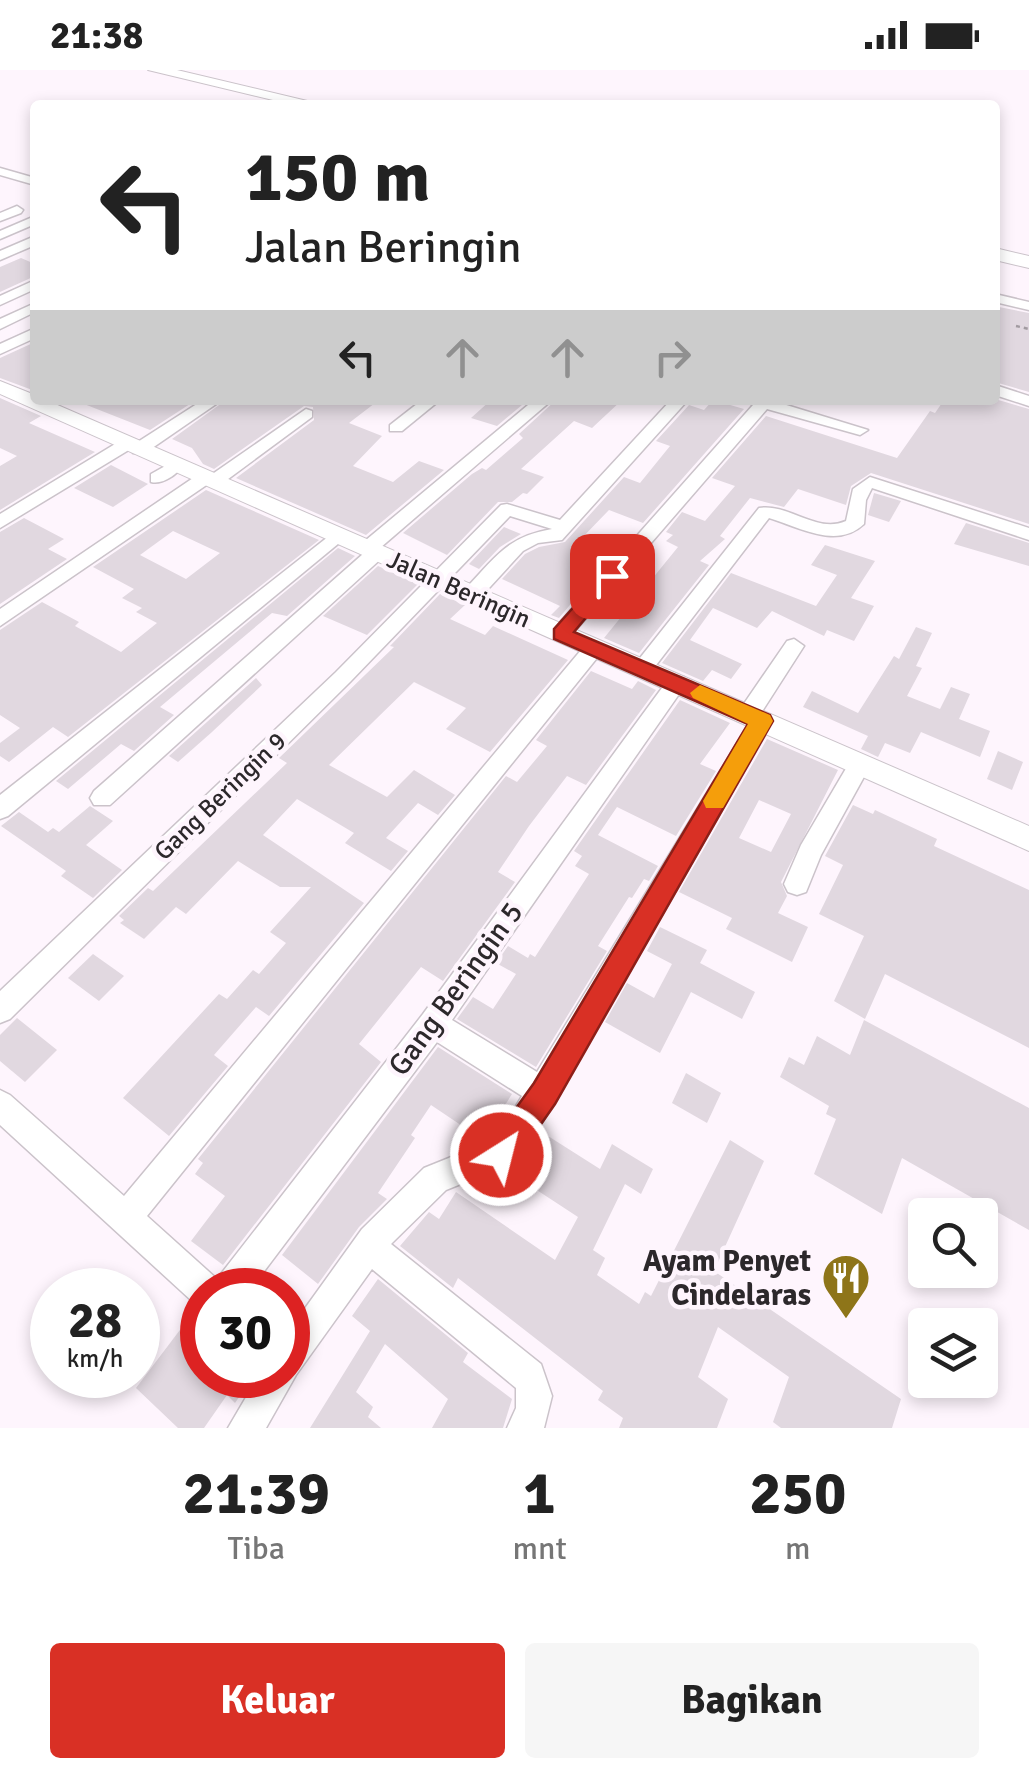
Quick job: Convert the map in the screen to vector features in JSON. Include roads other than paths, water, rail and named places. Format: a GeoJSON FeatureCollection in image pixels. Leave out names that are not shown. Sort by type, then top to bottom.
{"type":"FeatureCollection","features":[{"type":"Feature","properties":{"kind":"highway"},"geometry":{"type":"LineString","coordinates":[[150,71],[261,100]]}},
{"type":"Feature","properties":{"kind":"highway"},"geometry":{"type":"LineString","coordinates":[[150,71],[292,100]]}},
{"type":"Feature","properties":{"kind":"highway"},"geometry":{"type":"LineString","coordinates":[[1000,255],[1029,262]]}},
{"type":"Feature","properties":{"kind":"highway"},"geometry":{"type":"LineString","coordinates":[[1000,265],[1029,272]]}},
{"type":"Feature","properties":{"kind":"street"},"geometry":{"type":"LineString","coordinates":[[0,171],[30,180]]}},
{"type":"Feature","properties":{"kind":"street"},"geometry":{"type":"LineString","coordinates":[[0,217],[17,210]]}},
{"type":"Feature","properties":{"kind":"street"},"geometry":{"type":"LineString","coordinates":[[0,235],[30,222]]}},
{"type":"Feature","properties":{"kind":"street"},"geometry":{"type":"LineString","coordinates":[[0,256],[30,242]]}},
{"type":"Feature","properties":{"kind":"street"},"geometry":{"type":"LineString","coordinates":[[0,301],[30,286]]}},
{"type":"Feature","properties":{"kind":"street"},"geometry":{"type":"LineString","coordinates":[[1000,299],[1029,306]]}},
{"type":"Feature","properties":{"kind":"street"},"geometry":{"type":"LineString","coordinates":[[0,325],[30,310]]}},
{"type":"Feature","properties":{"kind":"street"},"geometry":{"type":"LineString","coordinates":[[0,350],[30,335]]}},
{"type":"Feature","properties":{"kind":"street"},"geometry":{"type":"LineString","coordinates":[[1000,391],[1029,400]]}},
{"type":"Feature","properties":{"kind":"street","name":"Jalan Beringin"},"geometry":{"type":"LineString","coordinates":[[4,394],[30,400]]}},
{"type":"Feature","properties":{"kind":"street","name":"Jalan Beringin"},"geometry":{"type":"LineString","coordinates":[[47,405],[132,447],[166,472],[210,480],[1029,838]]}},
{"type":"Feature","properties":{"kind":"street"},"geometry":{"type":"LineString","coordinates":[[0,522],[205,405]]}},
{"type":"Feature","properties":{"kind":"street"},"geometry":{"type":"LineString","coordinates":[[396,428],[426,405]]}},
{"type":"Feature","properties":{"kind":"street"},"geometry":{"type":"LineString","coordinates":[[102,798],[538,405]]}},
{"type":"Feature","properties":{"kind":"street"},"geometry":{"type":"LineString","coordinates":[[472,594],[516,547],[534,536],[556,536],[675,405]]}},
{"type":"Feature","properties":{"kind":"street"},"geometry":{"type":"LineString","coordinates":[[561,634],[755,405]]}},
{"type":"Feature","properties":{"kind":"street"},"geometry":{"type":"LineString","coordinates":[[769,405],[860,430]]}},
{"type":"Feature","properties":{"kind":"street"},"geometry":{"type":"LineString","coordinates":[[0,619],[306,414]]}},
{"type":"Feature","properties":{"kind":"street"},"geometry":{"type":"LineString","coordinates":[[642,668],[765,512],[832,532],[847,531],[856,524],[862,488],[870,482],[1029,534]]}},
{"type":"Feature","properties":{"kind":"street","name":"Gang Beringin 9"},"geometry":{"type":"LineString","coordinates":[[0,1010],[342,677],[436,578],[527,494]]}},
{"type":"Feature","properties":{"kind":"street"},"geometry":{"type":"LineString","coordinates":[[507,510],[563,528]]}},
{"type":"Feature","properties":{"kind":"street"},"geometry":{"type":"LineString","coordinates":[[0,809],[338,535]]}},
{"type":"Feature","properties":{"kind":"street"},"geometry":{"type":"LineString","coordinates":[[310,1330],[370,1247],[441,1174],[508,1150],[544,1093],[794,646]]}},
{"type":"Feature","properties":{"kind":"street"},"geometry":{"type":"LineString","coordinates":[[125,1219],[594,648]]}},
{"type":"Feature","properties":{"kind":"street","name":"Gang Beringin 5"},"geometry":{"type":"LineString","coordinates":[[246,1268],[433,1024],[677,682]]}},
{"type":"Feature","properties":{"kind":"street"},"geometry":{"type":"LineString","coordinates":[[797,884],[810,852],[859,766]]}},
{"type":"Feature","properties":{"kind":"street"},"geometry":{"type":"LineString","coordinates":[[433,1024],[544,1093]]}},
{"type":"Feature","properties":{"kind":"street"},"geometry":{"type":"LineString","coordinates":[[0,1105],[180,1268]]}},
{"type":"Feature","properties":{"kind":"street"},"geometry":{"type":"LineString","coordinates":[[370,1247],[529,1376],[536,1390],[525,1428]]}},
{"type":"Feature","properties":{"kind":"street"},"geometry":{"type":"LineString","coordinates":[[246,1428],[264,1398]]}},
{"type":"Feature","properties":{"kind":"place","name":"Ayam Penyet Cindelaras"},"geometry":{"type":"Point","coordinates":[846,1320]}}]}
